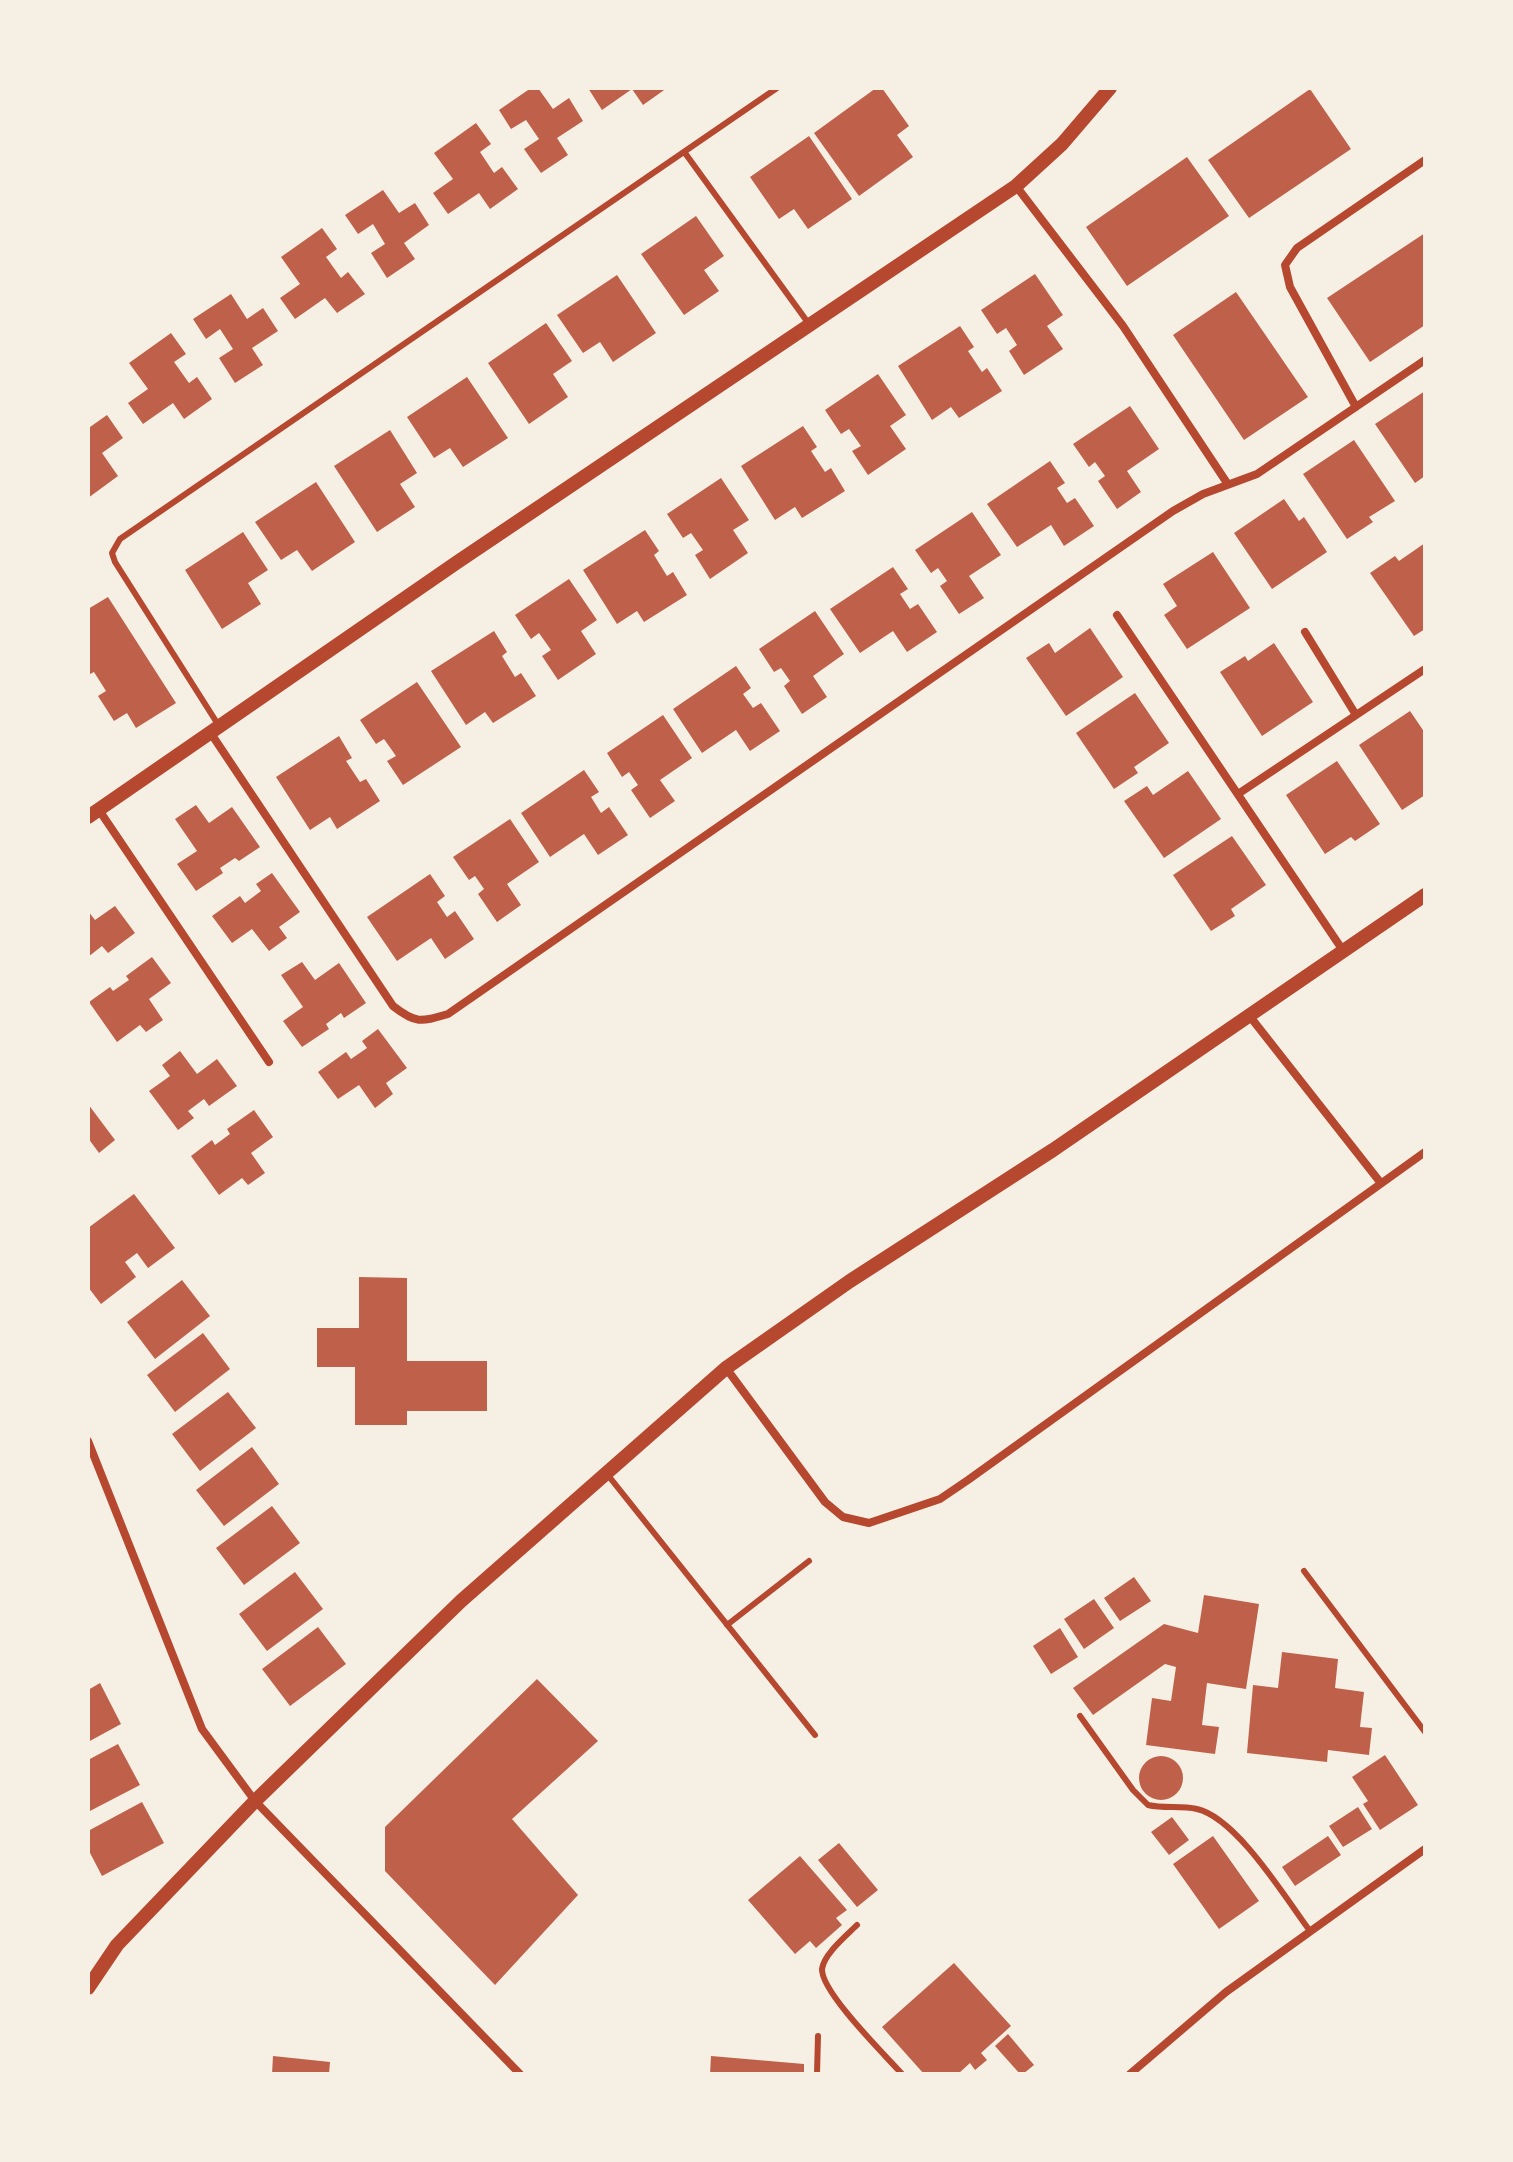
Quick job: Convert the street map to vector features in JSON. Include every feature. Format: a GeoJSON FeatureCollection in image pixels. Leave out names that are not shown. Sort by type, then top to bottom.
{"type":"FeatureCollection","features":[{"type":"Feature","properties":{"kind":"street"},"geometry":{"type":"LineString","coordinates":[[269,1062],[93,814],[1016,186],[1062,144],[1099,95],[1110,88]]}},
{"type":"Feature","properties":{"kind":"street"},"geometry":{"type":"LineString","coordinates":[[1356,407],[1290,287],[1285,265],[1297,248],[1425,160]]}},
{"type":"Feature","properties":{"kind":"street"},"geometry":{"type":"LineString","coordinates":[[1016,186],[1123,326],[1227,483]]}},
{"type":"Feature","properties":{"kind":"street"},"geometry":{"type":"LineString","coordinates":[[214,729],[393,1006],[411,1020],[425,1021],[448,1014],[1173,511],[1227,483],[1257,474],[1425,360]]}},
{"type":"Feature","properties":{"kind":"street"},"geometry":{"type":"LineString","coordinates":[[1117,615],[1344,952]]}},
{"type":"Feature","properties":{"kind":"street"},"geometry":{"type":"LineString","coordinates":[[1305,632],[1356,715]]}},
{"type":"Feature","properties":{"kind":"street"},"geometry":{"type":"LineString","coordinates":[[1238,794],[1425,669]]}},
{"type":"Feature","properties":{"kind":"street"},"geometry":{"type":"LineString","coordinates":[[88,1988],[117,1945],[255,1801],[461,1601],[726,1368],[850,1281],[1053,1150],[1425,895]]}},
{"type":"Feature","properties":{"kind":"street"},"geometry":{"type":"LineString","coordinates":[[1248,1014],[1380,1182]]}},
{"type":"Feature","properties":{"kind":"street"},"geometry":{"type":"LineString","coordinates":[[726,1368],[825,1502],[843,1517],[869,1523],[940,1499],[1425,1152]]}},
{"type":"Feature","properties":{"kind":"street"},"geometry":{"type":"LineString","coordinates":[[88,1441],[202,1729],[255,1801],[520,2074]]}},
{"type":"Feature","properties":{"kind":"street"},"geometry":{"type":"LineString","coordinates":[[1130,2074],[1226,1992],[1425,1849]]}},
{"type":"Feature","properties":{"kind":"lane"},"geometry":{"type":"LineString","coordinates":[[214,729],[115,562],[112,553],[120,539],[777,88]]}},
{"type":"Feature","properties":{"kind":"lane"},"geometry":{"type":"LineString","coordinates":[[685,153],[809,324]]}},
{"type":"Feature","properties":{"kind":"lane"},"geometry":{"type":"LineString","coordinates":[[607,1474],[815,1735]]}},
{"type":"Feature","properties":{"kind":"lane"},"geometry":{"type":"LineString","coordinates":[[727,1625],[809,1561]]}},
{"type":"Feature","properties":{"kind":"lane"},"geometry":{"type":"LineString","coordinates":[[1304,1571],[1425,1732]]}},
{"type":"Feature","properties":{"kind":"lane"},"geometry":{"type":"LineString","coordinates":[[1080,1716],[1133,1790],[1148,1805],[1198,1809],[1213,1816],[1241,1838],[1310,1931]]}},
{"type":"Feature","properties":{"kind":"lane"},"geometry":{"type":"LineString","coordinates":[[857,1925],[826,1959],[822,1969],[824,1980],[844,2010],[902,2074]]}},
{"type":"Feature","properties":{"kind":"lane"},"geometry":{"type":"LineString","coordinates":[[817,2074],[818,2036]]}},
{"type":"Feature","properties":{"kind":"building"},"geometry":{"type":"Polygon","coordinates":[[[531,88],[538,88],[553,109],[569,98],[583,121],[557,138],[568,155],[541,173],[524,149],[539,139],[526,120],[511,129],[499,110],[531,88]]]}},
{"type":"Feature","properties":{"kind":"building"},"geometry":{"type":"Polygon","coordinates":[[[588,88],[667,88],[643,105],[632,89],[602,110],[588,88]]]}},
{"type":"Feature","properties":{"kind":"building"},"geometry":{"type":"Polygon","coordinates":[[[876,88],[882,88],[909,126],[897,135],[913,157],[859,196],[814,133],[876,88]]]}},
{"type":"Feature","properties":{"kind":"building"},"geometry":{"type":"Polygon","coordinates":[[[1310,89],[1351,149],[1249,218],[1208,160],[1310,89]]]}},
{"type":"Feature","properties":{"kind":"building"},"geometry":{"type":"Polygon","coordinates":[[[476,123],[491,144],[480,152],[494,173],[502,167],[518,189],[490,209],[479,193],[448,214],[433,193],[453,179],[434,153],[476,123]]]}},
{"type":"Feature","properties":{"kind":"building"},"geometry":{"type":"Polygon","coordinates":[[[809,136],[852,199],[808,229],[794,209],[779,219],[750,177],[809,136]]]}},
{"type":"Feature","properties":{"kind":"building"},"geometry":{"type":"Polygon","coordinates":[[[1187,157],[1229,216],[1127,286],[1086,227],[1187,157]]]}},
{"type":"Feature","properties":{"kind":"building"},"geometry":{"type":"Polygon","coordinates":[[[383,190],[399,213],[415,203],[429,225],[404,243],[415,259],[387,278],[371,253],[385,244],[373,224],[358,234],[345,215],[383,190]]]}},
{"type":"Feature","properties":{"kind":"building"},"geometry":{"type":"Polygon","coordinates":[[[696,216],[724,256],[704,270],[719,291],[684,315],[641,254],[696,216]]]}},
{"type":"Feature","properties":{"kind":"building"},"geometry":{"type":"Polygon","coordinates":[[[322,228],[337,249],[326,257],[341,278],[348,272],[365,294],[337,313],[325,298],[295,319],[280,298],[300,284],[281,257],[322,228]]]}},
{"type":"Feature","properties":{"kind":"building"},"geometry":{"type":"Polygon","coordinates":[[[1425,233],[1425,325],[1370,362],[1327,298],[1425,233]]]}},
{"type":"Feature","properties":{"kind":"building"},"geometry":{"type":"Polygon","coordinates":[[[1035,274],[1063,315],[1047,326],[1063,349],[1024,375],[1009,351],[1017,345],[1006,328],[997,334],[981,310],[1035,274]]]}},
{"type":"Feature","properties":{"kind":"building"},"geometry":{"type":"Polygon","coordinates":[[[617,275],[656,333],[613,362],[600,342],[583,353],[557,315],[617,275]]]}},
{"type":"Feature","properties":{"kind":"building"},"geometry":{"type":"Polygon","coordinates":[[[1236,292],[1308,397],[1244,440],[1173,335],[1236,292]]]}},
{"type":"Feature","properties":{"kind":"building"},"geometry":{"type":"Polygon","coordinates":[[[231,294],[247,319],[263,308],[278,331],[252,348],[263,365],[235,383],[219,358],[233,349],[220,329],[206,339],[193,319],[231,294]]]}},
{"type":"Feature","properties":{"kind":"building"},"geometry":{"type":"Polygon","coordinates":[[[546,323],[572,361],[553,374],[568,397],[529,424],[488,363],[546,323]]]}},
{"type":"Feature","properties":{"kind":"building"},"geometry":{"type":"Polygon","coordinates":[[[960,326],[974,347],[968,351],[982,372],[987,368],[1002,391],[959,418],[951,407],[932,420],[898,366],[960,326]]]}},
{"type":"Feature","properties":{"kind":"building"},"geometry":{"type":"Polygon","coordinates":[[[171,333],[186,354],[174,362],[189,383],[197,377],[212,399],[184,419],[173,403],[143,424],[128,403],[148,389],[129,363],[171,333]]]}},
{"type":"Feature","properties":{"kind":"building"},"geometry":{"type":"Polygon","coordinates":[[[878,374],[906,415],[890,426],[906,449],[868,475],[852,451],[861,446],[849,429],[841,434],[825,410],[878,374]]]}},
{"type":"Feature","properties":{"kind":"building"},"geometry":{"type":"Polygon","coordinates":[[[467,377],[508,438],[463,467],[450,448],[434,458],[407,417],[467,377]]]}},
{"type":"Feature","properties":{"kind":"building"},"geometry":{"type":"Polygon","coordinates":[[[1425,391],[1425,476],[1415,483],[1375,424],[1425,391]]]}},
{"type":"Feature","properties":{"kind":"building"},"geometry":{"type":"Polygon","coordinates":[[[1130,406],[1159,449],[1127,471],[1141,492],[1117,509],[1098,481],[1105,476],[1095,462],[1089,467],[1073,444],[1130,406]]]}},
{"type":"Feature","properties":{"kind":"building"},"geometry":{"type":"Polygon","coordinates":[[[107,415],[123,438],[102,453],[118,476],[88,498],[88,424],[90,427],[107,415]]]}},
{"type":"Feature","properties":{"kind":"building"},"geometry":{"type":"Polygon","coordinates":[[[803,426],[817,447],[811,451],[825,472],[831,468],[845,491],[802,518],[795,507],[775,520],[741,466],[803,426]]]}},
{"type":"Feature","properties":{"kind":"building"},"geometry":{"type":"Polygon","coordinates":[[[390,430],[417,473],[400,484],[415,507],[377,532],[334,466],[390,430]]]}},
{"type":"Feature","properties":{"kind":"building"},"geometry":{"type":"Polygon","coordinates":[[[1354,440],[1395,501],[1369,517],[1373,522],[1347,539],[1303,474],[1354,440]]]}},
{"type":"Feature","properties":{"kind":"building"},"geometry":{"type":"Polygon","coordinates":[[[1050,461],[1065,483],[1057,488],[1067,503],[1075,498],[1094,526],[1064,546],[1051,525],[1017,547],[987,504],[1050,461]]]}},
{"type":"Feature","properties":{"kind":"building"},"geometry":{"type":"Polygon","coordinates":[[[721,478],[749,520],[733,530],[748,553],[710,579],[695,555],[703,550],[691,533],[683,538],[667,514],[721,478]]]}},
{"type":"Feature","properties":{"kind":"building"},"geometry":{"type":"Polygon","coordinates":[[[316,482],[355,542],[312,571],[297,550],[281,560],[255,522],[316,482]]]}},
{"type":"Feature","properties":{"kind":"building"},"geometry":{"type":"Polygon","coordinates":[[[1284,499],[1299,521],[1304,517],[1327,552],[1272,589],[1234,533],[1284,499]]]}},
{"type":"Feature","properties":{"kind":"building"},"geometry":{"type":"Polygon","coordinates":[[[972,512],[1001,555],[969,576],[984,598],[959,614],[940,586],[947,581],[938,568],[931,573],[915,550],[972,512]]]}},
{"type":"Feature","properties":{"kind":"building"},"geometry":{"type":"Polygon","coordinates":[[[645,530],[659,551],[654,555],[667,576],[673,572],[687,595],[644,622],[637,611],[617,624],[583,570],[645,530]]]}},
{"type":"Feature","properties":{"kind":"building"},"geometry":{"type":"Polygon","coordinates":[[[243,532],[268,570],[248,583],[261,604],[222,629],[185,570],[243,532]]]}},
{"type":"Feature","properties":{"kind":"building"},"geometry":{"type":"Polygon","coordinates":[[[1425,543],[1425,629],[1414,636],[1370,573],[1395,556],[1399,561],[1425,543]]]}},
{"type":"Feature","properties":{"kind":"building"},"geometry":{"type":"Polygon","coordinates":[[[1213,552],[1250,608],[1187,649],[1164,615],[1177,606],[1163,584],[1213,552]]]}},
{"type":"Feature","properties":{"kind":"building"},"geometry":{"type":"Polygon","coordinates":[[[893,567],[908,589],[900,594],[910,609],[918,604],[937,632],[907,652],[893,631],[860,653],[830,609],[893,567]]]}},
{"type":"Feature","properties":{"kind":"building"},"geometry":{"type":"Polygon","coordinates":[[[569,579],[597,620],[581,631],[596,654],[558,680],[542,656],[551,650],[539,633],[531,639],[515,615],[569,579]]]}},
{"type":"Feature","properties":{"kind":"building"},"geometry":{"type":"Polygon","coordinates":[[[108,597],[176,703],[136,728],[127,713],[114,721],[98,696],[106,691],[94,672],[88,675],[88,609],[108,597]]]}},
{"type":"Feature","properties":{"kind":"building"},"geometry":{"type":"Polygon","coordinates":[[[815,611],[844,654],[813,676],[827,697],[802,714],[784,686],[790,681],[781,668],[774,672],[759,649],[815,611]]]}},
{"type":"Feature","properties":{"kind":"building"},"geometry":{"type":"Polygon","coordinates":[[[1090,628],[1123,677],[1066,716],[1026,658],[1049,643],[1055,653],[1090,628]]]}},
{"type":"Feature","properties":{"kind":"building"},"geometry":{"type":"Polygon","coordinates":[[[494,631],[507,652],[502,656],[515,677],[521,673],[536,696],[493,723],[485,712],[466,725],[431,671],[494,631]]]}},
{"type":"Feature","properties":{"kind":"building"},"geometry":{"type":"Polygon","coordinates":[[[1274,643],[1313,702],[1262,736],[1220,672],[1245,656],[1248,661],[1274,643]]]}},
{"type":"Feature","properties":{"kind":"building"},"geometry":{"type":"Polygon","coordinates":[[[736,666],[751,688],[743,694],[753,708],[761,703],[780,731],[750,751],[736,730],[702,753],[673,709],[736,666]]]}},
{"type":"Feature","properties":{"kind":"building"},"geometry":{"type":"Polygon","coordinates":[[[417,682],[461,747],[403,785],[387,761],[396,756],[384,739],[376,744],[360,720],[417,682]]]}},
{"type":"Feature","properties":{"kind":"building"},"geometry":{"type":"Polygon","coordinates":[[[1135,693],[1169,743],[1134,767],[1138,773],[1114,789],[1076,733],[1135,693]]]}},
{"type":"Feature","properties":{"kind":"building"},"geometry":{"type":"Polygon","coordinates":[[[1410,711],[1425,733],[1425,795],[1402,810],[1359,745],[1410,711]]]}},
{"type":"Feature","properties":{"kind":"building"},"geometry":{"type":"Polygon","coordinates":[[[663,715],[692,758],[660,780],[675,801],[650,818],[631,790],[638,785],[629,772],[622,777],[607,753],[663,715]]]}},
{"type":"Feature","properties":{"kind":"building"},"geometry":{"type":"Polygon","coordinates":[[[339,736],[352,758],[346,761],[360,782],[366,779],[380,801],[337,829],[330,817],[310,830],[276,777],[339,736]]]}},
{"type":"Feature","properties":{"kind":"building"},"geometry":{"type":"Polygon","coordinates":[[[1337,761],[1380,824],[1355,841],[1351,837],[1325,854],[1286,795],[1337,761]]]}},
{"type":"Feature","properties":{"kind":"building"},"geometry":{"type":"Polygon","coordinates":[[[584,770],[599,792],[591,797],[601,813],[609,807],[628,835],[598,855],[584,834],[550,857],[521,813],[584,770]]]}},
{"type":"Feature","properties":{"kind":"building"},"geometry":{"type":"Polygon","coordinates":[[[1188,771],[1221,819],[1164,858],[1124,801],[1147,786],[1153,795],[1188,771]]]}},
{"type":"Feature","properties":{"kind":"building"},"geometry":{"type":"Polygon","coordinates":[[[196,805],[209,823],[232,807],[260,847],[239,861],[235,858],[220,868],[223,873],[196,891],[177,864],[197,851],[175,819],[196,805]]]}},
{"type":"Feature","properties":{"kind":"building"},"geometry":{"type":"Polygon","coordinates":[[[510,819],[539,862],[507,884],[521,905],[497,922],[478,894],[484,889],[475,876],[469,880],[453,857],[510,819]]]}},
{"type":"Feature","properties":{"kind":"building"},"geometry":{"type":"Polygon","coordinates":[[[1232,836],[1266,885],[1231,909],[1235,916],[1211,931],[1173,875],[1232,836]]]}},
{"type":"Feature","properties":{"kind":"building"},"geometry":{"type":"Polygon","coordinates":[[[272,873],[300,912],[279,927],[287,938],[269,951],[252,929],[232,943],[212,916],[240,896],[245,903],[261,891],[256,884],[272,873]]]}},
{"type":"Feature","properties":{"kind":"building"},"geometry":{"type":"Polygon","coordinates":[[[430,874],[445,896],[437,902],[447,917],[455,911],[474,939],[445,959],[431,938],[397,961],[367,917],[430,874]]]}},
{"type":"Feature","properties":{"kind":"building"},"geometry":{"type":"Polygon","coordinates":[[[115,906],[135,933],[108,953],[102,946],[88,957],[88,911],[95,920],[115,906]]]}},
{"type":"Feature","properties":{"kind":"building"},"geometry":{"type":"Polygon","coordinates":[[[152,957],[171,983],[149,999],[163,1020],[146,1032],[140,1025],[117,1042],[89,1002],[110,987],[113,991],[129,980],[126,976],[152,957]]]}},
{"type":"Feature","properties":{"kind":"building"},"geometry":{"type":"Polygon","coordinates":[[[302,962],[315,980],[339,963],[366,1003],[344,1018],[341,1013],[326,1024],[329,1029],[302,1047],[283,1021],[303,1007],[281,975],[302,962]]]}},
{"type":"Feature","properties":{"kind":"building"},"geometry":{"type":"Polygon","coordinates":[[[378,1029],[407,1068],[386,1083],[393,1094],[375,1108],[359,1085],[338,1099],[318,1072],[346,1052],[351,1059],[367,1048],[362,1041],[378,1029]]]}},
{"type":"Feature","properties":{"kind":"building"},"geometry":{"type":"Polygon","coordinates":[[[180,1051],[197,1074],[217,1059],[237,1086],[209,1106],[204,1099],[188,1111],[194,1118],[178,1130],[149,1091],[170,1076],[162,1065],[180,1051]]]}},
{"type":"Feature","properties":{"kind":"building"},"geometry":{"type":"Polygon","coordinates":[[[88,1104],[115,1140],[99,1153],[88,1138],[88,1104]]]}},
{"type":"Feature","properties":{"kind":"building"},"geometry":{"type":"Polygon","coordinates":[[[254,1110],[273,1137],[251,1153],[265,1173],[248,1185],[242,1178],[219,1195],[191,1156],[212,1140],[215,1145],[230,1134],[227,1129],[254,1110]]]}},
{"type":"Feature","properties":{"kind":"building"},"geometry":{"type":"Polygon","coordinates":[[[134,1194],[175,1248],[148,1268],[137,1253],[125,1262],[136,1277],[101,1304],[88,1287],[88,1228],[134,1194]]]}},
{"type":"Feature","properties":{"kind":"building"},"geometry":{"type":"Polygon","coordinates":[[[359,1277],[407,1278],[407,1361],[487,1361],[487,1411],[407,1411],[407,1425],[355,1425],[355,1367],[317,1367],[317,1328],[359,1328],[359,1277]]]}},
{"type":"Feature","properties":{"kind":"building"},"geometry":{"type":"Polygon","coordinates":[[[182,1280],[210,1316],[155,1359],[127,1322],[182,1280]]]}},
{"type":"Feature","properties":{"kind":"building"},"geometry":{"type":"Polygon","coordinates":[[[203,1333],[230,1369],[175,1412],[147,1375],[203,1333]]]}},
{"type":"Feature","properties":{"kind":"building"},"geometry":{"type":"Polygon","coordinates":[[[228,1392],[256,1428],[200,1471],[172,1434],[228,1392]]]}},
{"type":"Feature","properties":{"kind":"building"},"geometry":{"type":"Polygon","coordinates":[[[252,1447],[279,1484],[224,1526],[196,1490],[252,1447]]]}},
{"type":"Feature","properties":{"kind":"building"},"geometry":{"type":"Polygon","coordinates":[[[272,1506],[300,1543],[244,1585],[216,1548],[272,1506]]]}},
{"type":"Feature","properties":{"kind":"building"},"geometry":{"type":"Polygon","coordinates":[[[295,1572],[323,1609],[267,1651],[239,1614],[295,1572]]]}},
{"type":"Feature","properties":{"kind":"building"},"geometry":{"type":"Polygon","coordinates":[[[1134,1577],[1151,1601],[1120,1621],[1104,1598],[1134,1577]]]}},
{"type":"Feature","properties":{"kind":"building"},"geometry":{"type":"Polygon","coordinates":[[[1204,1595],[1259,1604],[1246,1689],[1207,1683],[1202,1725],[1219,1727],[1215,1754],[1146,1745],[1152,1698],[1171,1701],[1176,1667],[1165,1664],[1093,1715],[1073,1688],[1164,1624],[1198,1633],[1204,1595]]]}},
{"type":"Feature","properties":{"kind":"building"},"geometry":{"type":"Polygon","coordinates":[[[1094,1599],[1114,1628],[1084,1649],[1064,1619],[1094,1599]]]}},
{"type":"Feature","properties":{"kind":"building"},"geometry":{"type":"Polygon","coordinates":[[[318,1627],[346,1664],[290,1706],[262,1669],[318,1627]]]}},
{"type":"Feature","properties":{"kind":"building"},"geometry":{"type":"Polygon","coordinates":[[[1060,1628],[1078,1657],[1051,1674],[1033,1646],[1060,1628]]]}},
{"type":"Feature","properties":{"kind":"building"},"geometry":{"type":"Polygon","coordinates":[[[1282,1652],[1338,1659],[1335,1688],[1364,1692],[1360,1727],[1372,1728],[1369,1755],[1328,1750],[1327,1762],[1247,1753],[1253,1685],[1278,1688],[1282,1652]]]}},
{"type":"Feature","properties":{"kind":"building"},"geometry":{"type":"Polygon","coordinates":[[[537,1679],[598,1741],[512,1819],[578,1895],[495,1985],[385,1871],[385,1827],[537,1679]]]}},
{"type":"Feature","properties":{"kind":"building"},"geometry":{"type":"Polygon","coordinates":[[[100,1683],[121,1724],[88,1742],[88,1690],[100,1683]]]}},
{"type":"Feature","properties":{"kind":"building"},"geometry":{"type":"Polygon","coordinates":[[[118,1744],[140,1785],[88,1812],[88,1760],[118,1744]]]}},
{"type":"Feature","properties":{"kind":"building"},"geometry":{"type":"Polygon","coordinates":[[[1385,1755],[1418,1805],[1380,1830],[1363,1804],[1368,1801],[1352,1777],[1385,1755]]]}},
{"type":"Feature","properties":{"kind":"building"},"geometry":{"type":"Polygon","coordinates":[[[1161,1756],[1177,1762],[1183,1778],[1177,1794],[1161,1800],[1145,1794],[1139,1778],[1145,1762],[1161,1756]]]}},
{"type":"Feature","properties":{"kind":"building"},"geometry":{"type":"Polygon","coordinates":[[[142,1802],[164,1843],[102,1876],[88,1849],[88,1831],[142,1802]]]}},
{"type":"Feature","properties":{"kind":"building"},"geometry":{"type":"Polygon","coordinates":[[[1358,1807],[1372,1829],[1343,1847],[1329,1826],[1358,1807]]]}},
{"type":"Feature","properties":{"kind":"building"},"geometry":{"type":"Polygon","coordinates":[[[1172,1817],[1189,1840],[1169,1855],[1151,1832],[1172,1817]]]}},
{"type":"Feature","properties":{"kind":"building"},"geometry":{"type":"Polygon","coordinates":[[[1213,1836],[1259,1901],[1219,1929],[1173,1864],[1213,1836]]]}},
{"type":"Feature","properties":{"kind":"building"},"geometry":{"type":"Polygon","coordinates":[[[1328,1836],[1341,1855],[1295,1886],[1282,1867],[1328,1836]]]}},
{"type":"Feature","properties":{"kind":"building"},"geometry":{"type":"Polygon","coordinates":[[[839,1843],[878,1890],[857,1907],[818,1860],[839,1843]]]}},
{"type":"Feature","properties":{"kind":"building"},"geometry":{"type":"Polygon","coordinates":[[[800,1856],[847,1910],[836,1918],[842,1925],[816,1948],[810,1941],[795,1954],[748,1900],[800,1856]]]}},
{"type":"Feature","properties":{"kind":"building"},"geometry":{"type":"Polygon","coordinates":[[[954,1963],[1011,2026],[981,2053],[987,2060],[975,2070],[970,2063],[958,2074],[924,2074],[882,2027],[954,1963]]]}},
{"type":"Feature","properties":{"kind":"building"},"geometry":{"type":"Polygon","coordinates":[[[1008,2034],[1034,2065],[1023,2074],[995,2046],[1008,2034]]]}},
{"type":"Feature","properties":{"kind":"building"},"geometry":{"type":"Polygon","coordinates":[[[273,2056],[330,2062],[329,2074],[272,2074],[273,2056]]]}},
{"type":"Feature","properties":{"kind":"building"},"geometry":{"type":"Polygon","coordinates":[[[711,2056],[804,2064],[804,2074],[710,2074],[711,2056]]]}}]}
